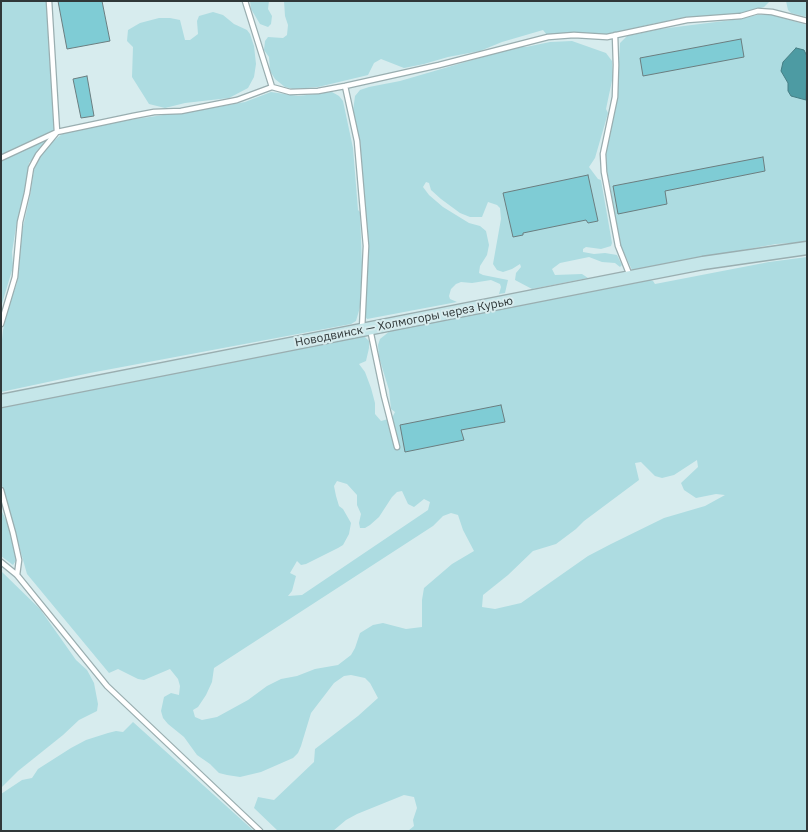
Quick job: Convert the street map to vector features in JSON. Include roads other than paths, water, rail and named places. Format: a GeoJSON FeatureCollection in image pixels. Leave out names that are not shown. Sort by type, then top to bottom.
{"type":"FeatureCollection","features":[{"type":"Feature","properties":{"kind":"main road","name":"Новодвинск — Холмогоры через Курью"},"geometry":{"type":"LineString","coordinates":[[1,401],[631,277],[712,262],[807,248]]}},
{"type":"Feature","properties":{"kind":"lane"},"geometry":{"type":"LineString","coordinates":[[1,324],[15,277],[20,222],[31,168],[38,155],[57,132],[49,1]]}},
{"type":"Feature","properties":{"kind":"lane"},"geometry":{"type":"LineString","coordinates":[[245,1],[272,87]]}},
{"type":"Feature","properties":{"kind":"lane"},"geometry":{"type":"LineString","coordinates":[[1,158],[57,132],[154,112],[181,111],[230,101],[272,87],[290,92],[318,91],[345,86],[439,66],[548,36],[607,37],[687,20],[741,16],[758,11],[772,12],[807,21]]}},
{"type":"Feature","properties":{"kind":"lane"},"geometry":{"type":"LineString","coordinates":[[615,35],[615,97],[603,154],[604,172],[618,246],[631,277]]}},
{"type":"Feature","properties":{"kind":"lane"},"geometry":{"type":"LineString","coordinates":[[345,86],[356,141],[365,237],[364,295],[366,330],[397,447]]}},
{"type":"Feature","properties":{"kind":"lane"},"geometry":{"type":"LineString","coordinates":[[1,490],[19,560],[17,575]]}},
{"type":"Feature","properties":{"kind":"lane"},"geometry":{"type":"LineString","coordinates":[[1,562],[17,575],[107,686],[260,831]]}}]}
